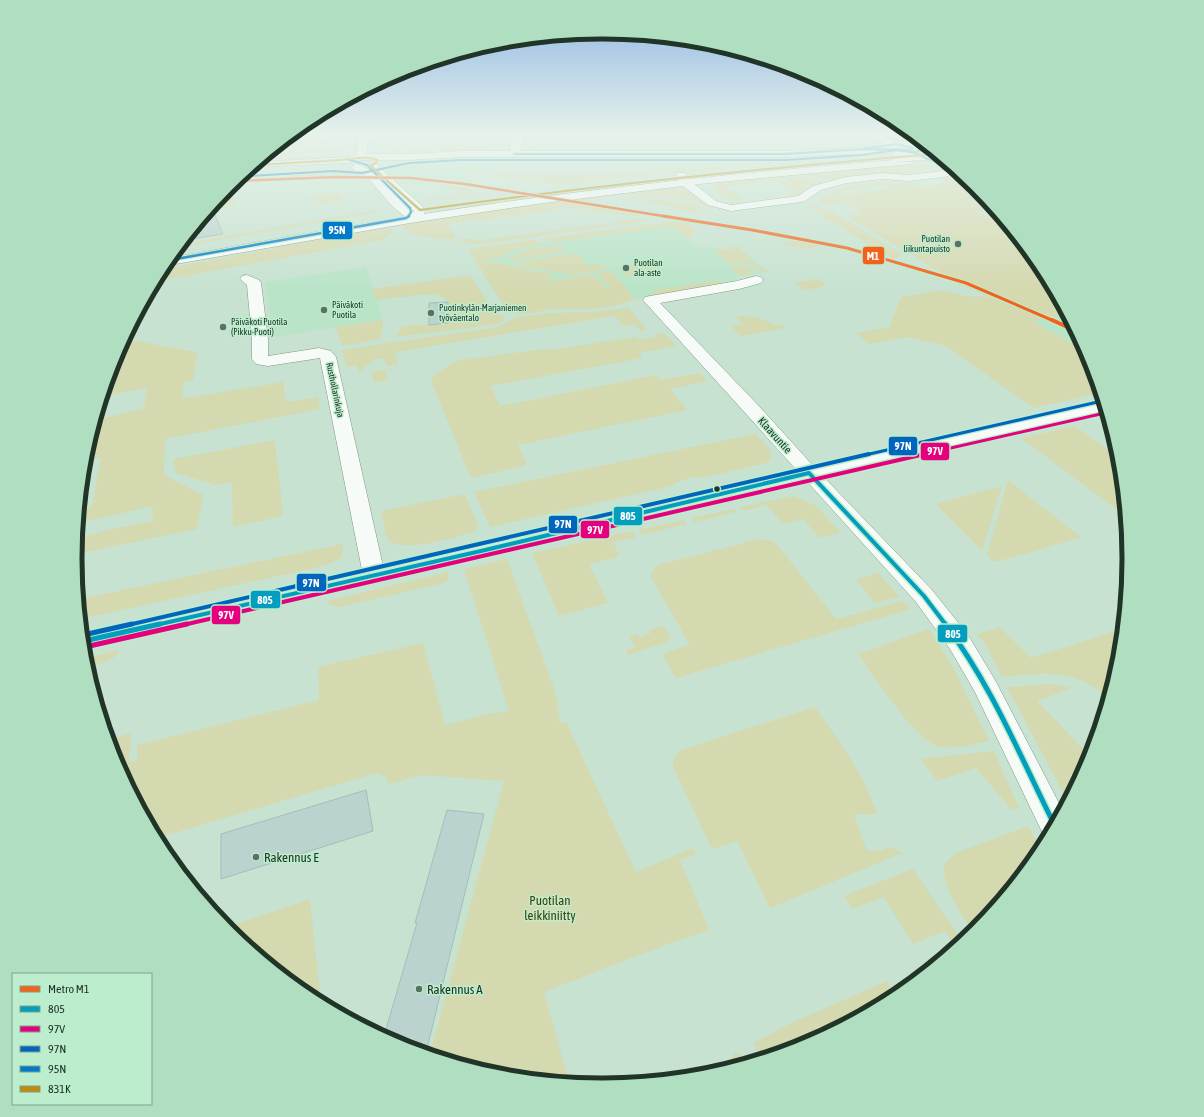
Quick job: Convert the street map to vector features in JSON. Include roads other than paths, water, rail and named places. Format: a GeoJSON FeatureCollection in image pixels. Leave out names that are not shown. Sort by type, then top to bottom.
{"type":"FeatureCollection","features":[{"type":"Feature","properties":{"kind":"main road"},"geometry":{"type":"LineString","coordinates":[[381,186],[405,212]]}},
{"type":"Feature","properties":{"kind":"main road"},"geometry":{"type":"LineString","coordinates":[[394,186],[419,214]]}},
{"type":"Feature","properties":{"kind":"main road"},"geometry":{"type":"LineString","coordinates":[[176,261],[419,214],[550,199],[638,186]]}},
{"type":"Feature","properties":{"kind":"main road"},"geometry":{"type":"LineString","coordinates":[[697,186],[723,202],[725,207],[739,207],[798,200],[822,186]]}},
{"type":"Feature","properties":{"kind":"main road"},"geometry":{"type":"LineString","coordinates":[[183,252],[405,212],[419,214]]}},
{"type":"Feature","properties":{"kind":"main road","name":"Rusthollarinkuja"},"geometry":{"type":"LineString","coordinates":[[246,279],[254,283],[260,339],[260,359],[262,361],[320,354],[325,354],[328,357],[374,575]]}},
{"type":"Feature","properties":{"kind":"main road","name":"Klaavuntie"},"geometry":{"type":"LineString","coordinates":[[756,280],[739,286],[650,300],[751,408],[809,474],[924,596],[959,642],[986,687],[1051,819]]}},
{"type":"Feature","properties":{"kind":"main road"},"geometry":{"type":"LineString","coordinates":[[89,640],[1099,408]]}},
{"type":"Feature","properties":{"kind":"metro line","name":"M1"},"geometry":{"type":"LineString","coordinates":[[478,186],[752,230],[847,248],[966,283],[1067,327]]}},
{"type":"Feature","properties":{"kind":"place","name":"Puotilan liikuntapuisto"},"geometry":{"type":"Point","coordinates":[958,244]}},
{"type":"Feature","properties":{"kind":"place","name":"Puotilan ala-aste"},"geometry":{"type":"Point","coordinates":[626,268]}},
{"type":"Feature","properties":{"kind":"place","name":"Päiväkoti Puotila"},"geometry":{"type":"Point","coordinates":[324,310]}},
{"type":"Feature","properties":{"kind":"place","name":"Puotinkylän-Marjaniemen työväentalo"},"geometry":{"type":"Point","coordinates":[431,313]}},
{"type":"Feature","properties":{"kind":"place","name":"Päiväkoti Puotila (Pikku-Puoti)"},"geometry":{"type":"Point","coordinates":[223,327]}},
{"type":"Feature","properties":{"kind":"place","name":"Rakennus E"},"geometry":{"type":"Point","coordinates":[256,857]}},
{"type":"Feature","properties":{"kind":"place","name":"Rakennus A"},"geometry":{"type":"Point","coordinates":[419,989]}},
{"type":"Feature","properties":{"kind":"park label","name":"Puotilan leikkiniitty"},"geometry":{"type":"Point","coordinates":[550,908]}}]}
